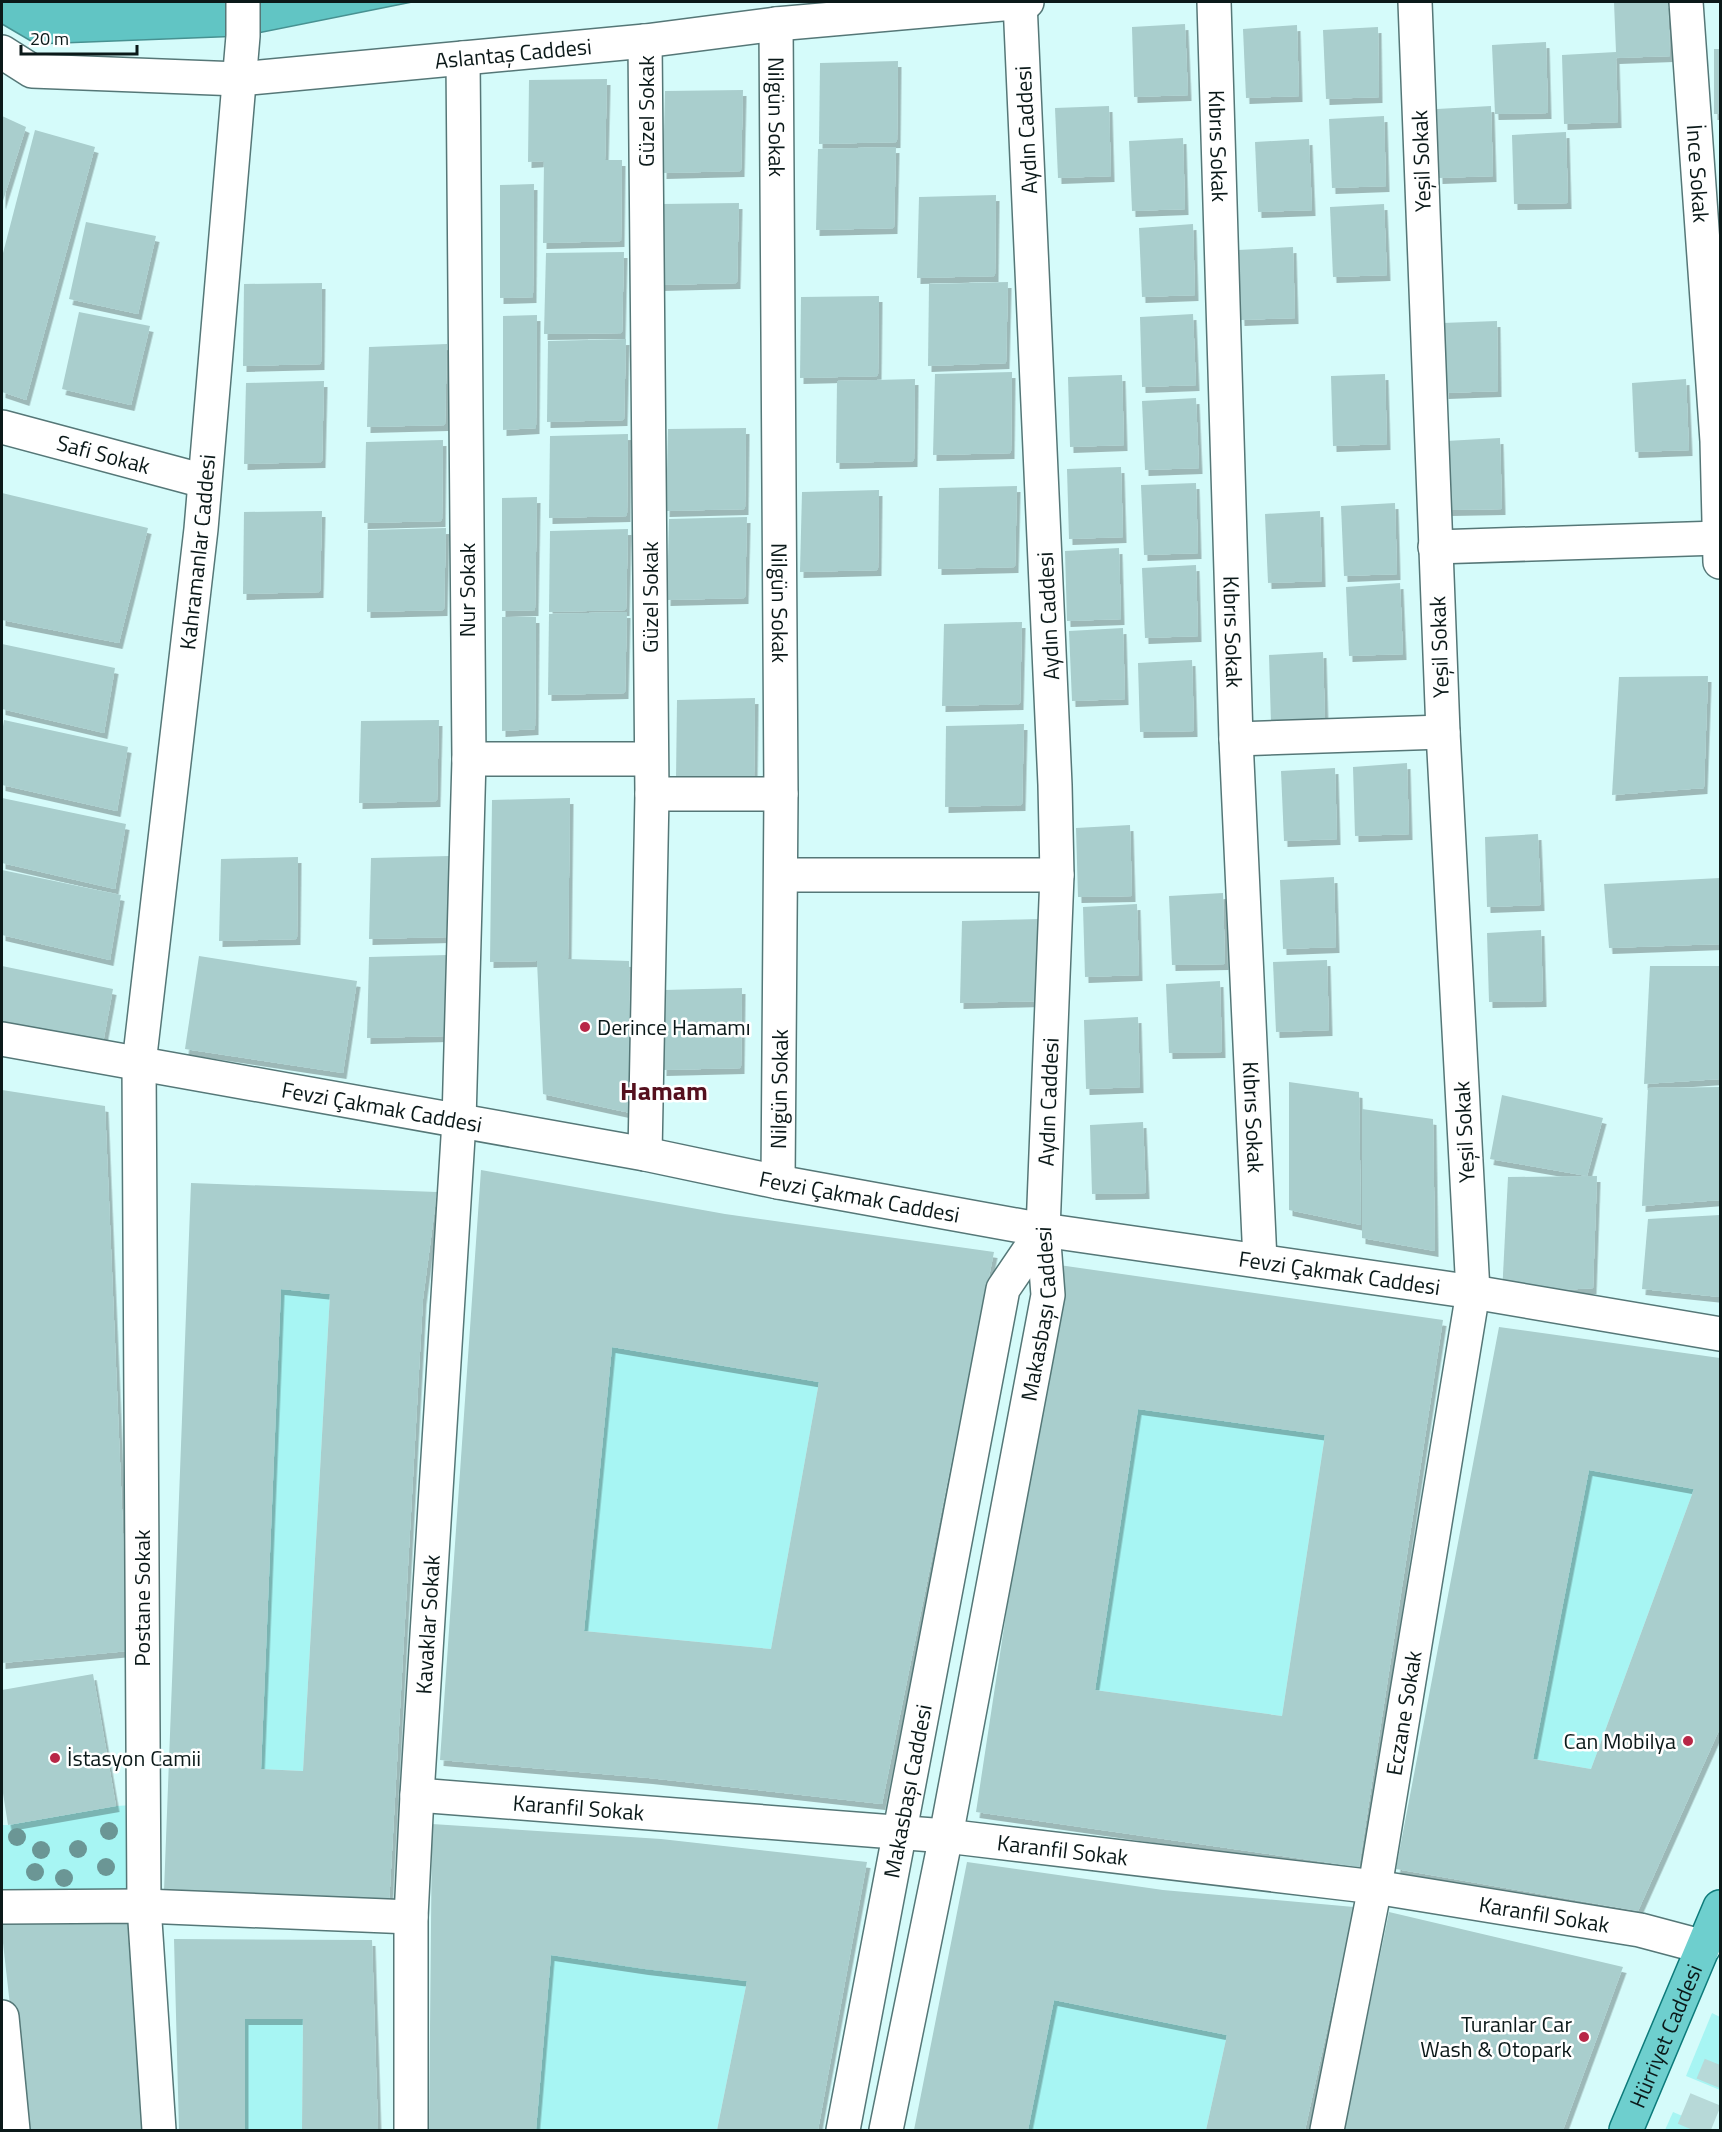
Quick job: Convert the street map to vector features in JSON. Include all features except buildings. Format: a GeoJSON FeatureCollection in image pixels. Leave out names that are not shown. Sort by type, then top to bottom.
{"type":"FeatureCollection","features":[{"type":"Feature","properties":{"kind":"main road","name":"Hürriyet Caddesi"},"geometry":{"type":"LineString","coordinates":[[1626,2130],[1720,1907]]}},
{"type":"Feature","properties":{"kind":"street","name":"Kahramanlar Caddesi"},"geometry":{"type":"LineString","coordinates":[[139,1065],[200,541],[243,36],[243,2]]}},
{"type":"Feature","properties":{"kind":"street","name":"Aydın Caddesi"},"geometry":{"type":"LineString","coordinates":[[1020,2],[1058,875],[1043,1230]]}},
{"type":"Feature","properties":{"kind":"street","name":"Aslantaş Caddesi"},"geometry":{"type":"LineString","coordinates":[[2,52],[32,71],[239,79],[645,41],[776,24],[1027,2]]}},
{"type":"Feature","properties":{"kind":"street","name":"Kıbrıs Sokak"},"geometry":{"type":"LineString","coordinates":[[1214,2],[1236,739],[1260,1261]]}},
{"type":"Feature","properties":{"kind":"street","name":"Yeşil Sokak"},"geometry":{"type":"LineString","coordinates":[[1415,2],[1443,732],[1473,1292]]}},
{"type":"Feature","properties":{"kind":"street","name":"İnce Sokak"},"geometry":{"type":"LineString","coordinates":[[1686,2],[1719,441],[1720,550]]}},
{"type":"Feature","properties":{"kind":"street","name":"Nilgün Sokak"},"geometry":{"type":"LineString","coordinates":[[776,24],[781,794],[778,1182]]}},
{"type":"Feature","properties":{"kind":"street","name":"Güzel Sokak"},"geometry":{"type":"LineString","coordinates":[[645,41],[652,794],[645,1154]]}},
{"type":"Feature","properties":{"kind":"street","name":"Nur Sokak"},"geometry":{"type":"LineString","coordinates":[[459,1121],[469,759],[463,58]]}},
{"type":"Feature","properties":{"kind":"street","name":"Safi Sokak"},"geometry":{"type":"LineString","coordinates":[[2,427],[204,481]]}},
{"type":"Feature","properties":{"kind":"street"},"geometry":{"type":"LineString","coordinates":[[1435,547],[1720,550]]}},
{"type":"Feature","properties":{"kind":"street"},"geometry":{"type":"LineString","coordinates":[[1236,739],[1443,732]]}},
{"type":"Feature","properties":{"kind":"street"},"geometry":{"type":"LineString","coordinates":[[469,759],[651,759]]}},
{"type":"Feature","properties":{"kind":"street"},"geometry":{"type":"LineString","coordinates":[[652,794],[781,794]]}},
{"type":"Feature","properties":{"kind":"street"},"geometry":{"type":"LineString","coordinates":[[781,875],[1058,875]]}},
{"type":"Feature","properties":{"kind":"street","name":"Fevzi Çakmak Caddesi"},"geometry":{"type":"LineString","coordinates":[[2,1040],[645,1154],[778,1182],[1043,1230],[1473,1292],[1720,1334]]}},
{"type":"Feature","properties":{"kind":"street","name":"Postane Sokak"},"geometry":{"type":"LineString","coordinates":[[139,1065],[144,1906],[159,2130]]}},
{"type":"Feature","properties":{"kind":"street","name":"Kavaklar Sokak"},"geometry":{"type":"LineString","coordinates":[[411,2130],[411,1917],[459,1121]]}},
{"type":"Feature","properties":{"kind":"street","name":"Makasbaşı Caddesi"},"geometry":{"type":"LineString","coordinates":[[843,2130],[1003,1289],[1043,1230]]}},
{"type":"Feature","properties":{"kind":"street","name":"Makasbaşı Caddesi"},"geometry":{"type":"LineString","coordinates":[[886,2130],[946,1836],[1048,1295],[1043,1230]]}},
{"type":"Feature","properties":{"kind":"street","name":"Eczane Sokak"},"geometry":{"type":"LineString","coordinates":[[1327,2130],[1375,1887],[1473,1292]]}},
{"type":"Feature","properties":{"kind":"street","name":"Karanfil Sokak"},"geometry":{"type":"LineString","coordinates":[[417,1795],[946,1836],[1375,1887],[1640,1930],[1704,1947]]}},
{"type":"Feature","properties":{"kind":"street"},"geometry":{"type":"LineString","coordinates":[[2,1907],[144,1906],[411,1917]]}},
{"type":"Feature","properties":{"kind":"street"},"geometry":{"type":"LineString","coordinates":[[2,2017],[14,2130]]}},
{"type":"Feature","properties":{"kind":"shaded area"},"geometry":{"type":"Polygon","coordinates":[[[2,2],[412,2],[243,36],[36,44],[2,24],[2,2]]]}},
{"type":"Feature","properties":{"kind":"shaded area"},"geometry":{"type":"Polygon","coordinates":[[[281,1289],[330,1294],[303,1771],[261,1769],[281,1289]]]}},
{"type":"Feature","properties":{"kind":"shaded area"},"geometry":{"type":"Polygon","coordinates":[[[612,1347],[819,1382],[771,1649],[584,1631],[612,1347]]]}},
{"type":"Feature","properties":{"kind":"shaded area"},"geometry":{"type":"Polygon","coordinates":[[[1138,1409],[1325,1435],[1282,1716],[1095,1690],[1138,1409]]]}},
{"type":"Feature","properties":{"kind":"shaded area"},"geometry":{"type":"Polygon","coordinates":[[[1589,1470],[1694,1489],[1591,1769],[1533,1759],[1589,1470]]]}},
{"type":"Feature","properties":{"kind":"shaded area"},"geometry":{"type":"Polygon","coordinates":[[[133,1805],[136,1900],[2,1900],[2,1825],[133,1805]]]}},
{"type":"Feature","properties":{"kind":"shaded area"},"geometry":{"type":"Polygon","coordinates":[[[551,1955],[747,1981],[717,2130],[536,2130],[551,1955]]]}},
{"type":"Feature","properties":{"kind":"shaded area"},"geometry":{"type":"Polygon","coordinates":[[[1054,2000],[1227,2035],[1206,2130],[1028,2130],[1054,2000]]]}},
{"type":"Feature","properties":{"kind":"shaded area"},"geometry":{"type":"Polygon","coordinates":[[[1712,2013],[1720,2017],[1720,2090],[1686,2076],[1712,2013]]]}},
{"type":"Feature","properties":{"kind":"shaded area"},"geometry":{"type":"Polygon","coordinates":[[[245,2019],[303,2019],[302,2130],[245,2130],[245,2019]]]}},
{"type":"Feature","properties":{"kind":"shaded area"},"geometry":{"type":"Polygon","coordinates":[[[1673,2112],[1711,2128],[1710,2130],[1665,2130],[1673,2112]]]}},
{"type":"Feature","properties":{"kind":"tunnel"},"geometry":{"type":"LineString","coordinates":[[1693,2130],[1720,2065]]}},
{"type":"Feature","properties":{"kind":"place","name":"Derince Hamamı"},"geometry":{"type":"Point","coordinates":[585,1027]}},
{"type":"Feature","properties":{"kind":"place","name":"Can Mobilya"},"geometry":{"type":"Point","coordinates":[1688,1741]}},
{"type":"Feature","properties":{"kind":"place","name":"İstasyon Camii"},"geometry":{"type":"Point","coordinates":[55,1758]}},
{"type":"Feature","properties":{"kind":"place","name":"Turanlar Car Wash & Otopark"},"geometry":{"type":"Point","coordinates":[1584,2037]}},
{"type":"Feature","properties":{"kind":"district","name":"Hamam"},"geometry":{"type":"Point","coordinates":[664,1090]}}]}
